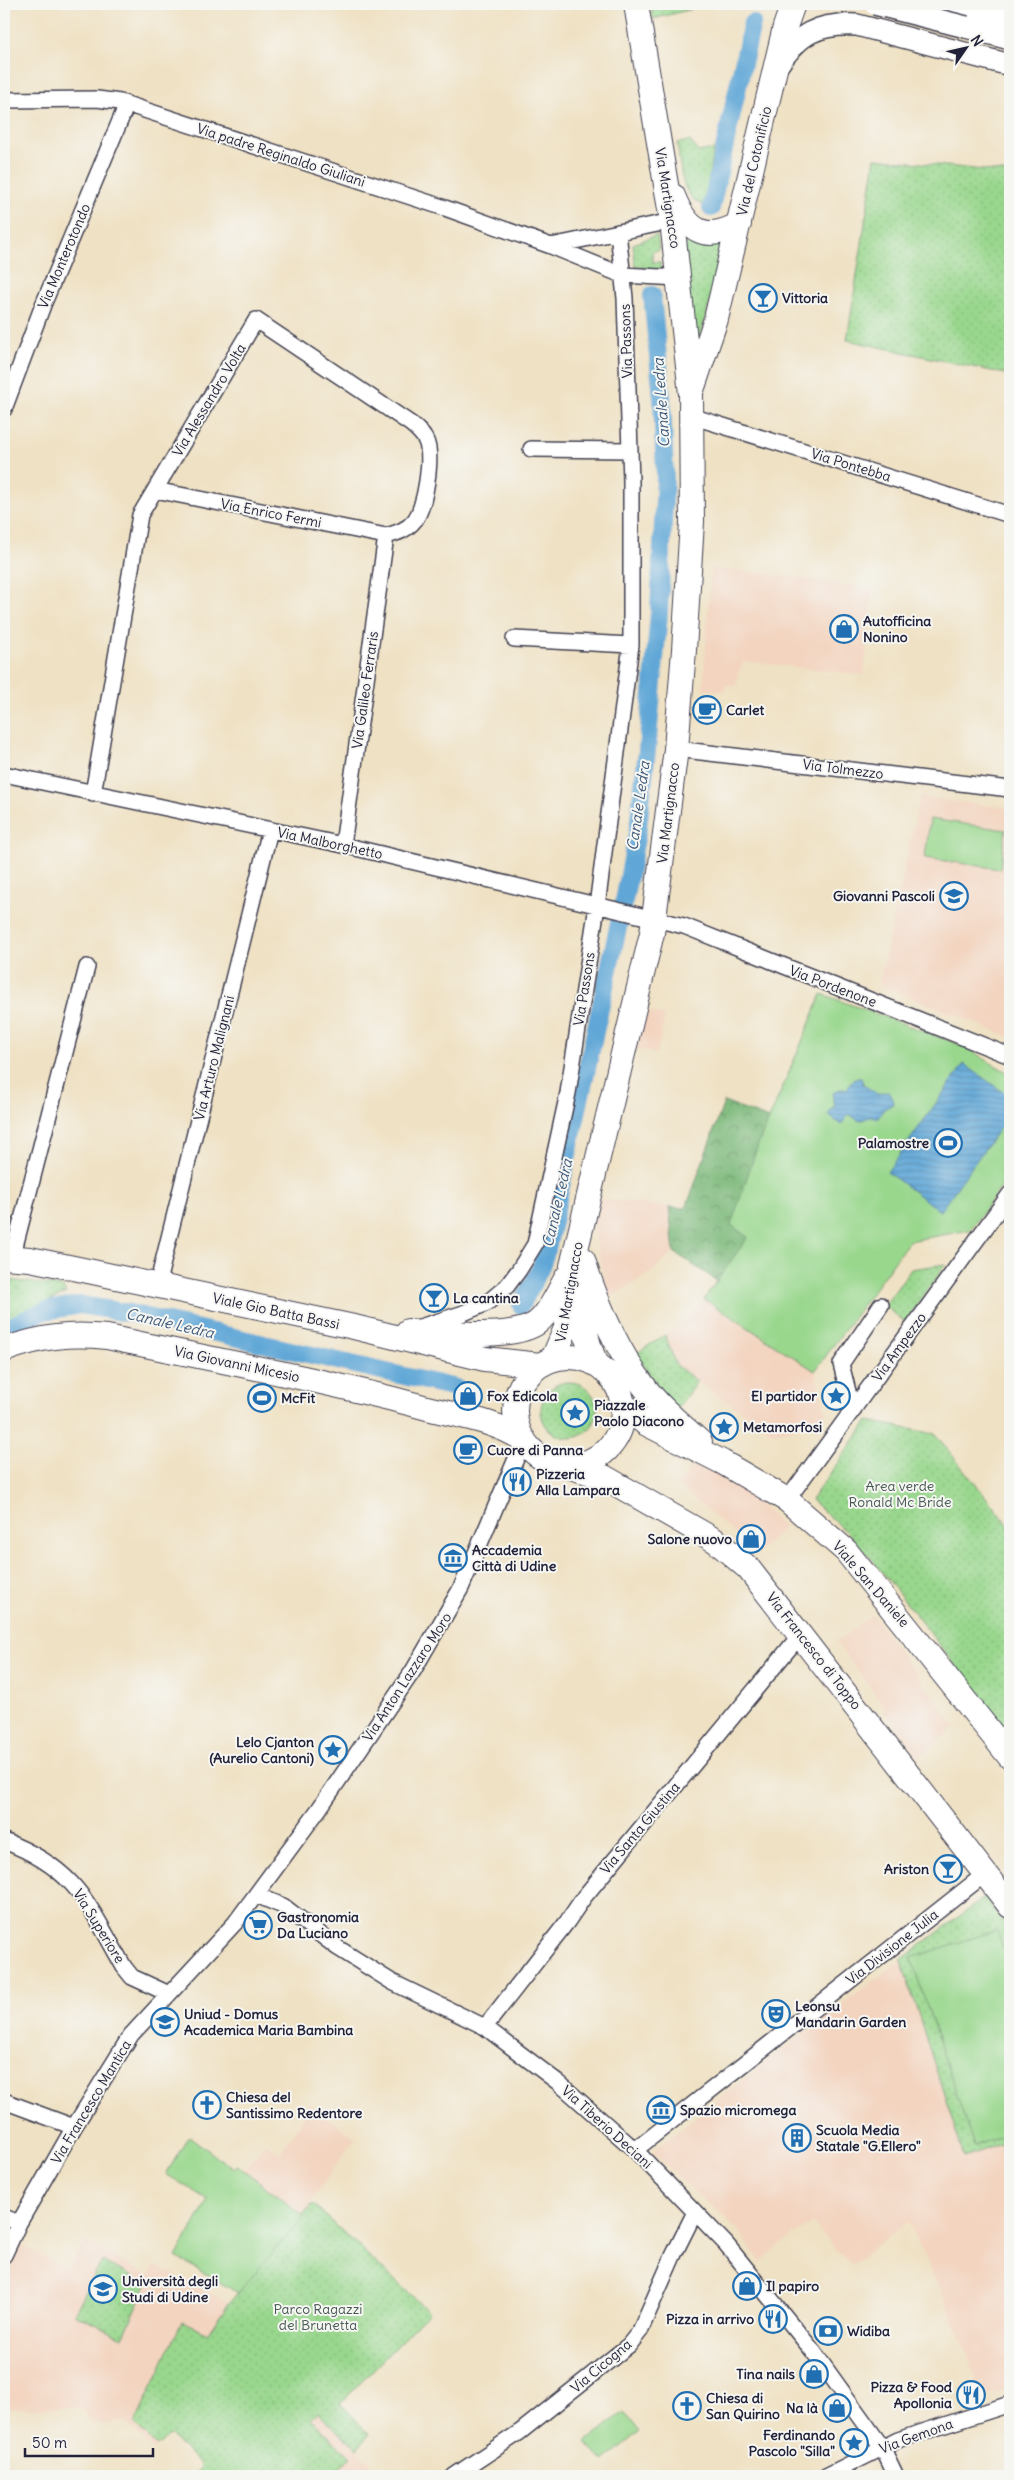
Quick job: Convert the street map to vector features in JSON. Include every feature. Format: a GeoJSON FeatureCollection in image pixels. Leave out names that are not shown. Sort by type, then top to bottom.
{"type":"FeatureCollection","features":[{"type":"Feature","properties":{"kind":"main road","name":"Via del Cotonificio"},"geometry":{"type":"LineString","coordinates":[[716,319],[793,4]]}},
{"type":"Feature","properties":{"kind":"main road"},"geometry":{"type":"LineString","coordinates":[[875,4],[1010,39]]}},
{"type":"Feature","properties":{"kind":"main road"},"geometry":{"type":"LineString","coordinates":[[883,32],[892,4]]}},
{"type":"Feature","properties":{"kind":"main road"},"geometry":{"type":"LineString","coordinates":[[951,4],[1010,19]]}},
{"type":"Feature","properties":{"kind":"main road","name":"Via Martignacco"},"geometry":{"type":"LineString","coordinates":[[547,1362],[566,1328],[578,1263],[582,1224],[646,916],[676,749],[692,522],[691,405],[680,278],[665,174],[634,7]]}},
{"type":"Feature","properties":{"kind":"main road"},"geometry":{"type":"LineString","coordinates":[[777,66],[791,46],[800,38],[827,26],[857,25],[1010,64]]}},
{"type":"Feature","properties":{"kind":"main road"},"geometry":{"type":"LineString","coordinates":[[665,174],[681,214],[694,228],[714,234],[724,232],[739,224]]}},
{"type":"Feature","properties":{"kind":"main road","name":"Via Martignacco"},"geometry":{"type":"LineString","coordinates":[[691,405],[716,319]]}},
{"type":"Feature","properties":{"kind":"main road","name":"Viale Gio Batta Bassi"},"geometry":{"type":"LineString","coordinates":[[8,1258],[30,1259],[354,1327],[485,1359],[547,1362]]}},
{"type":"Feature","properties":{"kind":"main road"},"geometry":{"type":"LineString","coordinates":[[354,1327],[404,1331],[502,1333],[523,1330],[538,1322],[545,1315],[578,1263]]}},
{"type":"Feature","properties":{"kind":"main road"},"geometry":{"type":"LineString","coordinates":[[578,1263],[609,1328],[643,1385],[670,1415],[722,1462]]}},
{"type":"Feature","properties":{"kind":"main road","name":"Via Martignacco"},"geometry":{"type":"LineString","coordinates":[[578,1263],[584,1330],[588,1349],[597,1364]]}},
{"type":"Feature","properties":{"kind":"main road","name":"Via Giovanni Micesio"},"geometry":{"type":"LineString","coordinates":[[4,1350],[46,1336],[68,1334],[107,1337],[380,1395],[487,1422],[509,1430],[524,1440]]}},
{"type":"Feature","properties":{"kind":"main road"},"geometry":{"type":"LineString","coordinates":[[568,1357],[583,1358],[597,1364],[616,1384],[622,1402],[622,1423],[614,1441],[599,1456],[581,1464],[561,1464],[536,1453],[524,1440],[517,1423],[518,1395],[526,1378],[547,1362],[568,1357]]}},
{"type":"Feature","properties":{"kind":"main road","name":"Viale San Daniele"},"geometry":{"type":"LineString","coordinates":[[622,1402],[644,1423],[722,1462],[787,1500],[846,1551],[1010,1757]]}},
{"type":"Feature","properties":{"kind":"main road","name":"Via Francesco di Toppo"},"geometry":{"type":"LineString","coordinates":[[561,1464],[604,1477],[716,1542],[748,1568],[1010,1906]]}},
{"type":"Feature","properties":{"kind":"street","name":"Via padre Reginaldo Giuliani"},"geometry":{"type":"LineString","coordinates":[[4,100],[96,99],[127,104],[445,208],[551,246],[622,275],[680,278]]}},
{"type":"Feature","properties":{"kind":"street","name":"Via Monterotondo"},"geometry":{"type":"LineString","coordinates":[[4,409],[43,305],[127,104]]}},
{"type":"Feature","properties":{"kind":"street"},"geometry":{"type":"LineString","coordinates":[[551,246],[672,221]]}},
{"type":"Feature","properties":{"kind":"street","name":"Via Passons"},"geometry":{"type":"LineString","coordinates":[[404,1331],[478,1308],[495,1297],[507,1286],[535,1244],[568,1094],[603,907],[631,644],[630,450],[622,275],[618,232]]}},
{"type":"Feature","properties":{"kind":"street","name":"Via Alessandro Volta"},"geometry":{"type":"LineString","coordinates":[[93,794],[140,515],[256,320],[411,424],[427,442],[429,454],[420,512],[408,527],[386,536]]}},
{"type":"Feature","properties":{"kind":"street","name":"Via Pontebba"},"geometry":{"type":"LineString","coordinates":[[691,405],[1010,515]]}},
{"type":"Feature","properties":{"kind":"street"},"geometry":{"type":"LineString","coordinates":[[531,449],[630,450]]}},
{"type":"Feature","properties":{"kind":"street","name":"Via Enrico Fermi"},"geometry":{"type":"LineString","coordinates":[[155,490],[386,536]]}},
{"type":"Feature","properties":{"kind":"street","name":"Via Galileo Ferraris"},"geometry":{"type":"LineString","coordinates":[[342,845],[386,536]]}},
{"type":"Feature","properties":{"kind":"street"},"geometry":{"type":"LineString","coordinates":[[514,639],[631,644]]}},
{"type":"Feature","properties":{"kind":"street","name":"Via Tolmezzo"},"geometry":{"type":"LineString","coordinates":[[676,749],[1010,789]]}},
{"type":"Feature","properties":{"kind":"street","name":"Via Malborghetto"},"geometry":{"type":"LineString","coordinates":[[4,774],[342,845],[646,916]]}},
{"type":"Feature","properties":{"kind":"street","name":"Via Arturo Malignani"},"geometry":{"type":"LineString","coordinates":[[157,1286],[270,830]]}},
{"type":"Feature","properties":{"kind":"street","name":"Via Pordenone"},"geometry":{"type":"LineString","coordinates":[[646,916],[684,926],[1010,1056]]}},
{"type":"Feature","properties":{"kind":"street","name":"Viale Gio Batta Bassi"},"geometry":{"type":"LineString","coordinates":[[8,1258],[87,967]]}},
{"type":"Feature","properties":{"kind":"street","name":"Via Ampezzo"},"geometry":{"type":"LineString","coordinates":[[787,1500],[1010,1194]]}},
{"type":"Feature","properties":{"kind":"street"},"geometry":{"type":"LineString","coordinates":[[853,1411],[841,1364],[881,1304]]}},
{"type":"Feature","properties":{"kind":"street","name":"Via Anton Lazzaro Moro"},"geometry":{"type":"LineString","coordinates":[[256,1895],[379,1721],[447,1615],[461,1588],[524,1440]]}},
{"type":"Feature","properties":{"kind":"street","name":"Via Santa Giustina"},"geometry":{"type":"LineString","coordinates":[[485,2027],[606,1870],[801,1634]]}},
{"type":"Feature","properties":{"kind":"street","name":"Via Superiore"},"geometry":{"type":"LineString","coordinates":[[4,1842],[39,1856],[64,1875],[84,1897],[124,1967],[132,1977],[170,1994]]}},
{"type":"Feature","properties":{"kind":"street","name":"Via Divisione Julia"},"geometry":{"type":"LineString","coordinates":[[634,2150],[985,1874]]}},
{"type":"Feature","properties":{"kind":"street","name":"Via Francesco Mantica"},"geometry":{"type":"LineString","coordinates":[[4,2255],[19,2223],[74,2127],[131,2034],[235,1923],[256,1895]]}},
{"type":"Feature","properties":{"kind":"street","name":"Via Tiberio Deciani"},"geometry":{"type":"LineString","coordinates":[[256,1895],[283,1906],[338,1948],[392,1982],[485,2027],[559,2082],[634,2150],[670,2184],[726,2244],[813,2351],[882,2447],[896,2476]]}},
{"type":"Feature","properties":{"kind":"street"},"geometry":{"type":"LineString","coordinates":[[4,2101],[74,2127]]}},
{"type":"Feature","properties":{"kind":"street","name":"Via Cicogna"},"geometry":{"type":"LineString","coordinates":[[454,2476],[520,2432],[629,2345],[640,2331],[673,2256],[695,2212]]}},
{"type":"Feature","properties":{"kind":"street"},"geometry":{"type":"LineString","coordinates":[[4,2217],[19,2223]]}},
{"type":"Feature","properties":{"kind":"street","name":"Via Gemona"},"geometry":{"type":"LineString","coordinates":[[826,2476],[882,2447],[1010,2404]]}},
{"type":"Feature","properties":{"kind":"shaded area"},"geometry":{"type":"Polygon","coordinates":[[[711,568],[770,574],[873,589],[864,675],[744,661],[739,671],[736,686],[726,684],[724,691],[703,689],[711,568]]]}},
{"type":"Feature","properties":{"kind":"shaded area","name":"Giovanni Pascoli"},"geometry":{"type":"Polygon","coordinates":[[[920,797],[1010,808],[1010,1037],[879,984],[920,797]]]}},
{"type":"Feature","properties":{"kind":"shaded area"},"geometry":{"type":"Polygon","coordinates":[[[645,1010],[665,1016],[657,1054],[637,1049],[645,1010]]]}},
{"type":"Feature","properties":{"kind":"shaded area"},"geometry":{"type":"Polygon","coordinates":[[[599,1199],[669,1207],[674,1252],[650,1273],[609,1299],[596,1241],[594,1216],[599,1199]]]}},
{"type":"Feature","properties":{"kind":"shaded area"},"geometry":{"type":"Polygon","coordinates":[[[704,1299],[815,1371],[826,1412],[818,1423],[773,1433],[697,1381],[677,1409],[665,1335],[686,1319],[704,1299]]]}},
{"type":"Feature","properties":{"kind":"shaded area"},"geometry":{"type":"Polygon","coordinates":[[[696,1459],[746,1491],[784,1527],[758,1553],[679,1486],[696,1459]]]}},
{"type":"Feature","properties":{"kind":"shaded area"},"geometry":{"type":"Polygon","coordinates":[[[872,1615],[956,1727],[918,1757],[883,1710],[885,1707],[836,1642],[872,1615]]]}},
{"type":"Feature","properties":{"kind":"shaded area"},"geometry":{"type":"Polygon","coordinates":[[[901,1960],[964,2157],[1010,2141],[1010,2388],[981,2397],[968,2354],[908,2222],[851,2265],[812,2223],[786,2240],[760,2262],[738,2229],[684,2183],[652,2152],[763,2064],[901,1960]]]}},
{"type":"Feature","properties":{"kind":"shaded area","name":"Università degli Studi di Udine"},"geometry":{"type":"Polygon","coordinates":[[[308,2103],[355,2138],[310,2202],[429,2312],[341,2403],[369,2435],[357,2449],[383,2476],[193,2476],[202,2466],[169,2435],[154,2450],[125,2421],[98,2425],[92,2423],[82,2407],[4,2409],[4,2285],[20,2245],[69,2269],[84,2241],[149,2276],[155,2265],[229,2303],[303,2216],[243,2171],[266,2143],[280,2153],[301,2122],[308,2103]]]}},
{"type":"Feature","properties":{"kind":"green space"},"geometry":{"type":"Polygon","coordinates":[[[650,4],[655,4],[692,9],[653,19],[650,4]]]}},
{"type":"Feature","properties":{"kind":"green space"},"geometry":{"type":"Polygon","coordinates":[[[720,4],[774,4],[771,13],[720,4]]]}},
{"type":"Feature","properties":{"kind":"green space"},"geometry":{"type":"Polygon","coordinates":[[[690,141],[698,152],[714,149],[704,205],[690,196],[683,180],[677,143],[690,141]]]}},
{"type":"Feature","properties":{"kind":"green space"},"geometry":{"type":"Polygon","coordinates":[[[875,158],[1010,173],[1010,375],[847,340],[875,158]]]}},
{"type":"Feature","properties":{"kind":"green space"},"geometry":{"type":"Polygon","coordinates":[[[657,235],[659,250],[652,252],[653,262],[660,262],[661,271],[635,266],[633,244],[657,235]]]}},
{"type":"Feature","properties":{"kind":"green space"},"geometry":{"type":"Polygon","coordinates":[[[684,237],[700,243],[727,240],[693,364],[684,237]]]}},
{"type":"Feature","properties":{"kind":"green space"},"geometry":{"type":"Polygon","coordinates":[[[930,819],[1006,830],[1000,869],[925,858],[930,819]]]}},
{"type":"Feature","properties":{"kind":"green space"},"geometry":{"type":"Polygon","coordinates":[[[822,994],[961,1045],[1010,1074],[1010,1175],[970,1230],[909,1241],[815,1371],[704,1299],[748,1237],[731,1225],[758,1145],[822,994]]]}},
{"type":"Feature","properties":{"kind":"green space"},"geometry":{"type":"Polygon","coordinates":[[[724,1102],[769,1119],[758,1145],[748,1237],[717,1281],[674,1252],[669,1207],[686,1208],[724,1102]]]}},
{"type":"Feature","properties":{"kind":"green space"},"geometry":{"type":"Polygon","coordinates":[[[946,1264],[905,1322],[884,1306],[911,1269],[946,1264]]]}},
{"type":"Feature","properties":{"kind":"green space"},"geometry":{"type":"Polygon","coordinates":[[[4,1279],[63,1287],[66,1293],[4,1323],[4,1279]]]}},
{"type":"Feature","properties":{"kind":"green space"},"geometry":{"type":"Polygon","coordinates":[[[665,1335],[676,1365],[697,1381],[677,1409],[662,1392],[635,1354],[665,1335]]]}},
{"type":"Feature","properties":{"kind":"green space"},"geometry":{"type":"Polygon","coordinates":[[[569,1382],[584,1387],[592,1395],[597,1410],[592,1425],[584,1433],[569,1438],[554,1433],[546,1425],[541,1410],[546,1395],[554,1387],[569,1382]]]}},
{"type":"Feature","properties":{"kind":"green space","name":"Area verde Ronald Mc Bride"},"geometry":{"type":"Polygon","coordinates":[[[868,1421],[935,1434],[1010,1527],[1010,1735],[874,1562],[848,1533],[811,1500],[868,1421]]]}},
{"type":"Feature","properties":{"kind":"green space"},"geometry":{"type":"Polygon","coordinates":[[[985,1897],[1010,1931],[1010,2141],[964,2157],[901,1960],[985,1897]]]}},
{"type":"Feature","properties":{"kind":"green space"},"geometry":{"type":"Polygon","coordinates":[[[997,1930],[1010,1970],[1010,2134],[974,2146],[911,1958],[997,1930]]]}},
{"type":"Feature","properties":{"kind":"green space"},"geometry":{"type":"Polygon","coordinates":[[[189,2136],[233,2169],[237,2165],[304,2216],[238,2293],[176,2257],[208,2200],[166,2174],[189,2136]]]}},
{"type":"Feature","properties":{"kind":"green space","name":"Parco Ragazzi del Brunetta"},"geometry":{"type":"Polygon","coordinates":[[[313,2204],[429,2312],[341,2403],[369,2435],[357,2449],[318,2412],[311,2419],[350,2457],[333,2476],[193,2476],[202,2466],[169,2435],[157,2446],[135,2424],[182,2321],[208,2333],[229,2303],[313,2204]]]}},
{"type":"Feature","properties":{"kind":"green space"},"geometry":{"type":"Polygon","coordinates":[[[102,2261],[147,2285],[123,2337],[74,2314],[102,2261]]]}},
{"type":"Feature","properties":{"kind":"green space"},"geometry":{"type":"Polygon","coordinates":[[[624,2412],[640,2432],[603,2462],[586,2442],[624,2412]]]}},
{"type":"Feature","properties":{"kind":"water","name":"Palamostre"},"geometry":{"type":"Polygon","coordinates":[[[964,1064],[1010,1097],[1010,1114],[940,1211],[887,1172],[964,1064]]]}},
{"type":"Feature","properties":{"kind":"water"},"geometry":{"type":"Polygon","coordinates":[[[854,1078],[861,1078],[864,1085],[877,1094],[888,1092],[892,1095],[893,1104],[884,1109],[877,1118],[870,1117],[859,1121],[849,1114],[841,1125],[828,1115],[835,1105],[833,1093],[840,1089],[847,1089],[854,1078]]]}},
{"type":"Feature","properties":{"kind":"waterway","name":"Canale Ledra"},"geometry":{"type":"LineString","coordinates":[[711,208],[752,23]]}},
{"type":"Feature","properties":{"kind":"waterway","name":"Canale Ledra"},"geometry":{"type":"LineString","coordinates":[[521,1305],[540,1269],[547,1249],[625,896],[638,828],[659,613],[665,478],[662,398],[652,295]]}},
{"type":"Feature","properties":{"kind":"waterway","name":"Canale Ledra"},"geometry":{"type":"LineString","coordinates":[[4,1329],[44,1311],[80,1305],[129,1313],[456,1388]]}},
{"type":"Feature","properties":{"kind":"place","name":"Vittoria"},"geometry":{"type":"Point","coordinates":[763,298]}},
{"type":"Feature","properties":{"kind":"place","name":"Autofficina Nonino"},"geometry":{"type":"Point","coordinates":[844,629]}},
{"type":"Feature","properties":{"kind":"place","name":"Carlet"},"geometry":{"type":"Point","coordinates":[707,710]}},
{"type":"Feature","properties":{"kind":"place","name":"Giovanni Pascoli"},"geometry":{"type":"Point","coordinates":[954,896]}},
{"type":"Feature","properties":{"kind":"place","name":"Palamostre"},"geometry":{"type":"Point","coordinates":[948,1143]}},
{"type":"Feature","properties":{"kind":"place","name":"La cantina"},"geometry":{"type":"Point","coordinates":[434,1298]}},
{"type":"Feature","properties":{"kind":"place","name":"Fox Edicola"},"geometry":{"type":"Point","coordinates":[468,1396]}},
{"type":"Feature","properties":{"kind":"place","name":"El partidor"},"geometry":{"type":"Point","coordinates":[836,1396]}},
{"type":"Feature","properties":{"kind":"place","name":"McFit"},"geometry":{"type":"Point","coordinates":[262,1398]}},
{"type":"Feature","properties":{"kind":"place","name":"Piazzale Paolo Diacono"},"geometry":{"type":"Point","coordinates":[575,1413]}},
{"type":"Feature","properties":{"kind":"place","name":"Metamorfosi"},"geometry":{"type":"Point","coordinates":[724,1427]}},
{"type":"Feature","properties":{"kind":"place","name":"Cuore di Panna"},"geometry":{"type":"Point","coordinates":[468,1450]}},
{"type":"Feature","properties":{"kind":"place","name":"Pizzeria Alla Lampara"},"geometry":{"type":"Point","coordinates":[517,1482]}},
{"type":"Feature","properties":{"kind":"place","name":"Salone nuovo"},"geometry":{"type":"Point","coordinates":[751,1539]}},
{"type":"Feature","properties":{"kind":"place","name":"Accademia Città di Udine"},"geometry":{"type":"Point","coordinates":[453,1558]}},
{"type":"Feature","properties":{"kind":"place","name":"Lelo Cjanton (Aurelio Cantoni)"},"geometry":{"type":"Point","coordinates":[333,1750]}},
{"type":"Feature","properties":{"kind":"place","name":"Ariston"},"geometry":{"type":"Point","coordinates":[948,1869]}},
{"type":"Feature","properties":{"kind":"place","name":"Gastronomia Da Luciano"},"geometry":{"type":"Point","coordinates":[258,1925]}},
{"type":"Feature","properties":{"kind":"place","name":"Leonsu Mandarin Garden"},"geometry":{"type":"Point","coordinates":[776,2014]}},
{"type":"Feature","properties":{"kind":"place","name":"Uniud - Domus Academica Maria Bambina"},"geometry":{"type":"Point","coordinates":[165,2022]}},
{"type":"Feature","properties":{"kind":"place","name":"Chiesa del Santissimo Redentore"},"geometry":{"type":"Point","coordinates":[207,2105]}},
{"type":"Feature","properties":{"kind":"place","name":"Spazio micromega"},"geometry":{"type":"Point","coordinates":[661,2110]}},
{"type":"Feature","properties":{"kind":"place","name":"Scuola Media Statale \"G.Ellero\""},"geometry":{"type":"Point","coordinates":[797,2138]}},
{"type":"Feature","properties":{"kind":"place","name":"Il papiro"},"geometry":{"type":"Point","coordinates":[747,2286]}},
{"type":"Feature","properties":{"kind":"place","name":"Università degli Studi di Udine"},"geometry":{"type":"Point","coordinates":[103,2289]}},
{"type":"Feature","properties":{"kind":"place","name":"Pizza in arrivo"},"geometry":{"type":"Point","coordinates":[773,2319]}},
{"type":"Feature","properties":{"kind":"place","name":"Widiba"},"geometry":{"type":"Point","coordinates":[828,2331]}},
{"type":"Feature","properties":{"kind":"place","name":"Tina nails"},"geometry":{"type":"Point","coordinates":[814,2374]}},
{"type":"Feature","properties":{"kind":"place","name":"Pizza & Food Apollonia"},"geometry":{"type":"Point","coordinates":[971,2395]}},
{"type":"Feature","properties":{"kind":"place","name":"Chiesa di San Quirino"},"geometry":{"type":"Point","coordinates":[687,2406]}},
{"type":"Feature","properties":{"kind":"place","name":"Na là"},"geometry":{"type":"Point","coordinates":[837,2408]}},
{"type":"Feature","properties":{"kind":"place","name":"Ferdinando Pascolo \"Silla\""},"geometry":{"type":"Point","coordinates":[854,2443]}}]}
